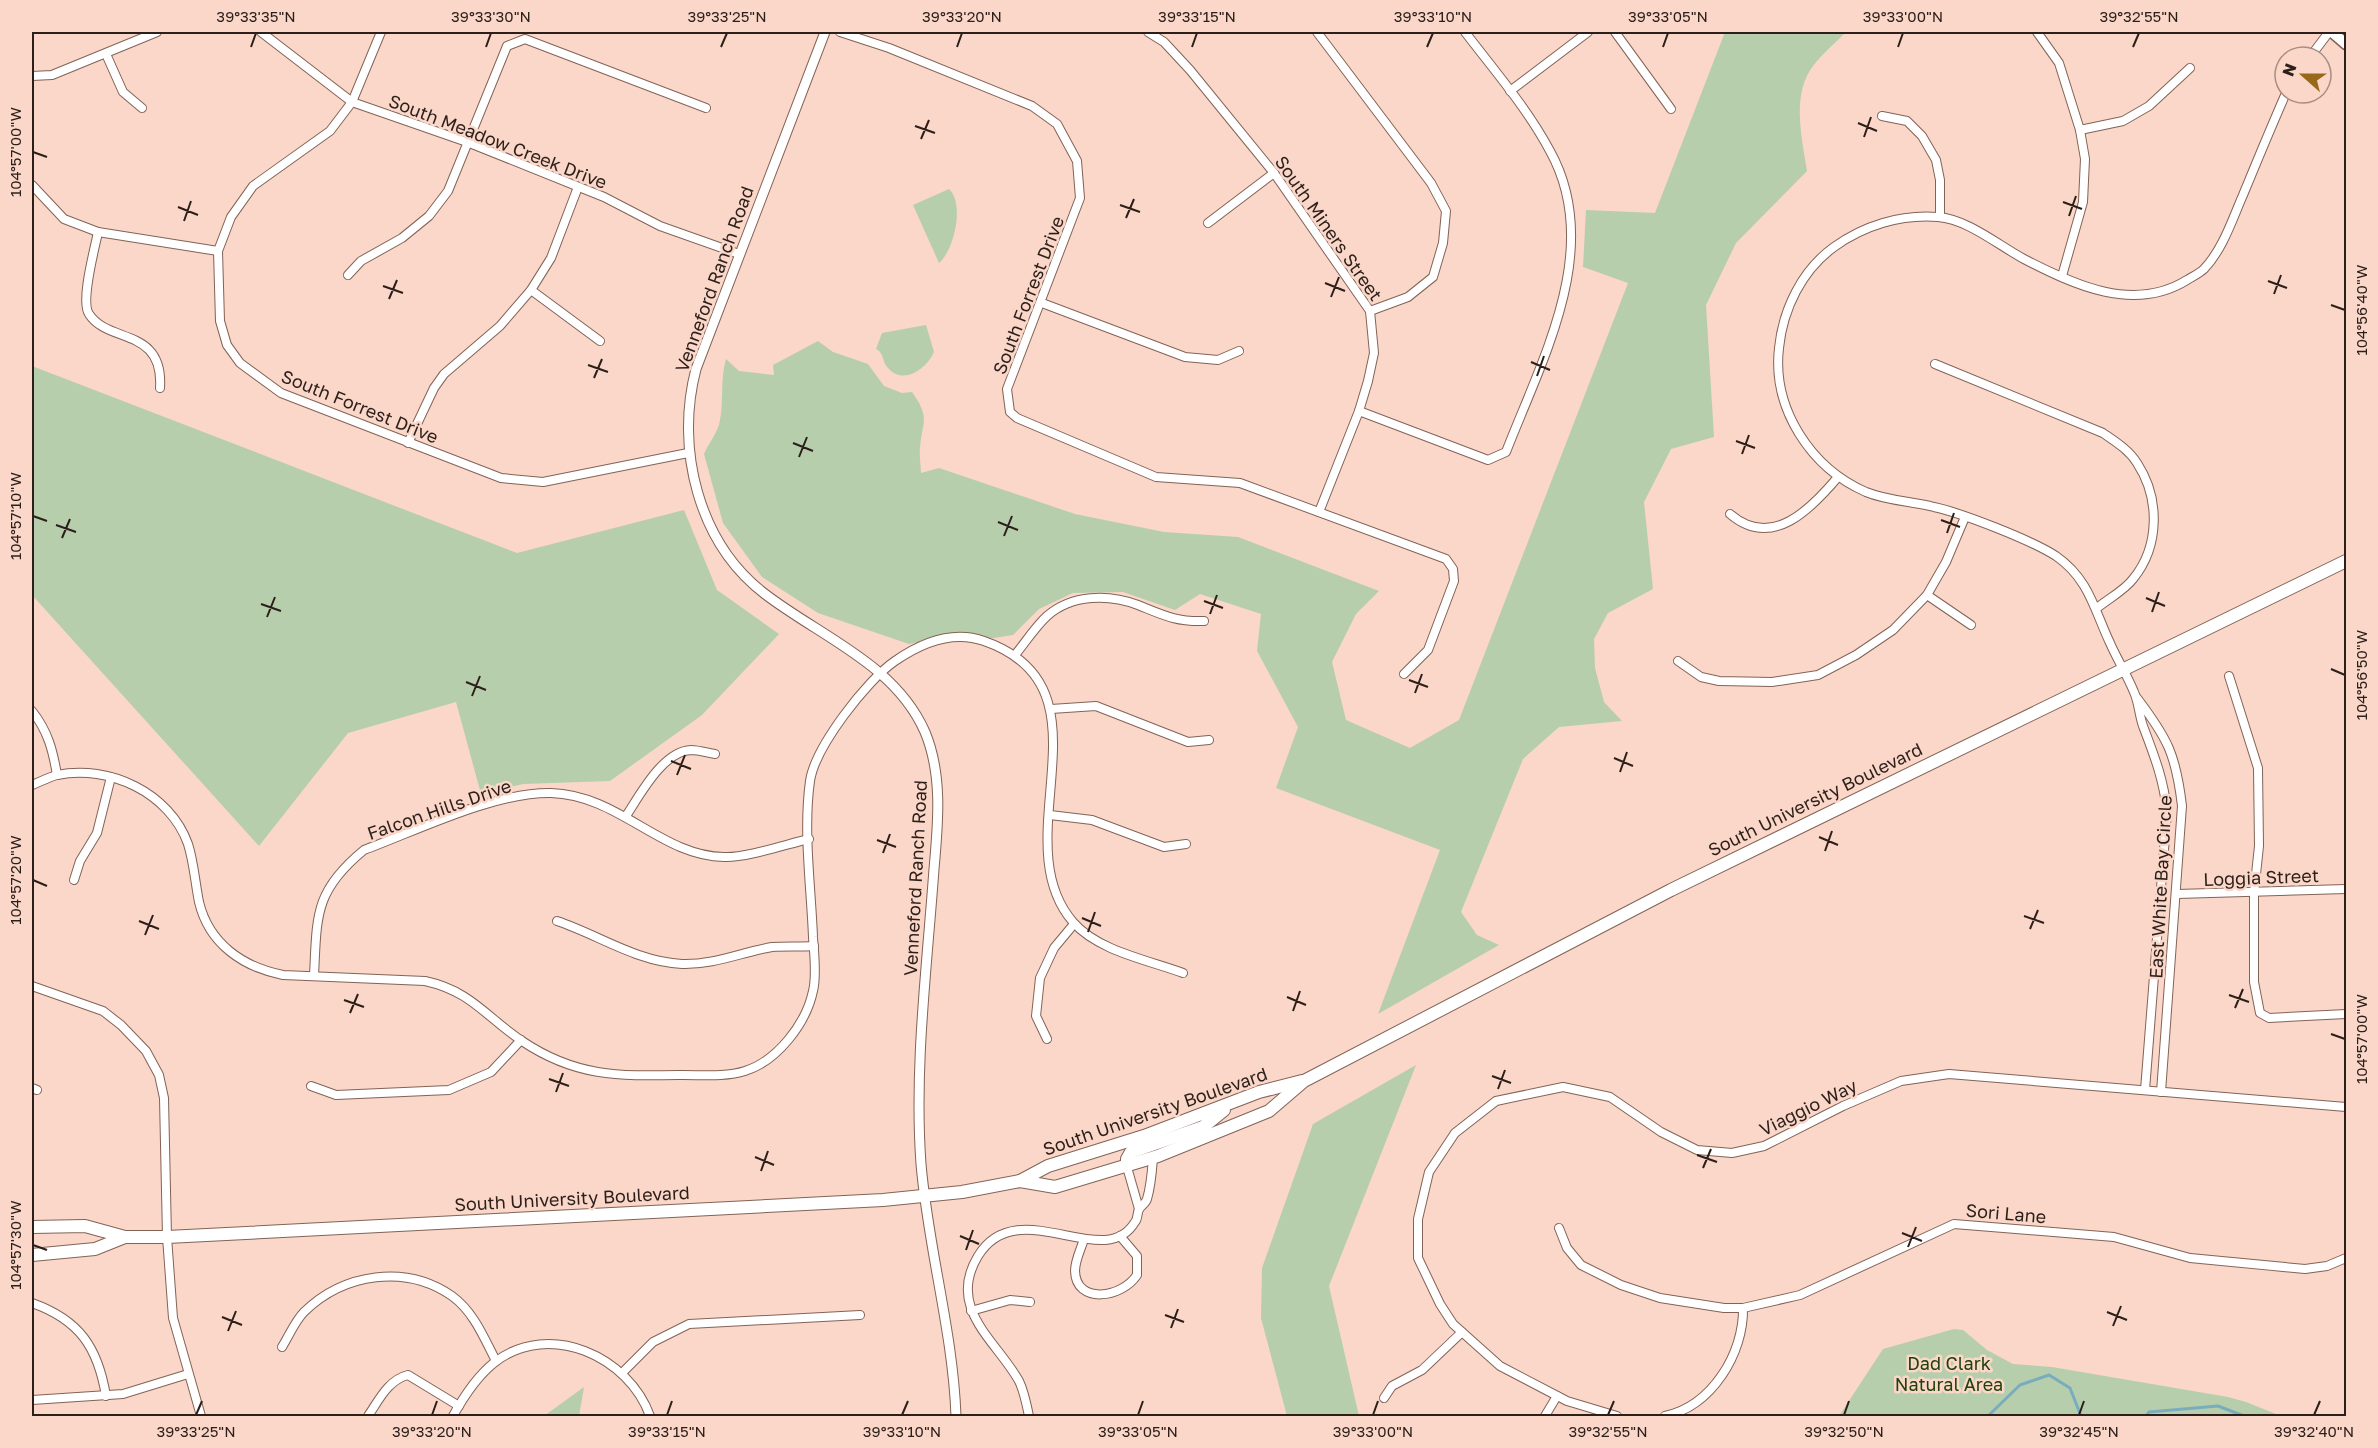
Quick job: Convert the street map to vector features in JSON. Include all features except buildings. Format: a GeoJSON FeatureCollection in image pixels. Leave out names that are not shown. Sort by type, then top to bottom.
{"type":"FeatureCollection","features":[{"type":"Feature","properties":{"kind":"main road"},"geometry":{"type":"LineString","coordinates":[[2331,32],[2346,44]]}},
{"type":"Feature","properties":{"kind":"main road","name":"South University Boulevard"},"geometry":{"type":"LineString","coordinates":[[32,1227],[84,1226],[125,1237],[167,1237],[926,1196],[1020,1181],[1055,1187],[1127,1167],[1202,1140],[1269,1111],[1304,1081],[1671,890],[2346,561]]}},
{"type":"Feature","properties":{"kind":"main road","name":"South University Boulevard"},"geometry":{"type":"LineString","coordinates":[[1020,1181],[1048,1166],[1144,1136],[1259,1092],[1304,1081]]}},
{"type":"Feature","properties":{"kind":"main road"},"geometry":{"type":"LineString","coordinates":[[1127,1167],[1127,1159],[1131,1152],[1203,1127],[1232,1104]]}},
{"type":"Feature","properties":{"kind":"main road","name":"South University Boulevard"},"geometry":{"type":"LineString","coordinates":[[32,1255],[95,1249],[125,1237]]}},
{"type":"Feature","properties":{"kind":"street"},"geometry":{"type":"LineString","coordinates":[[32,76],[52,75],[157,32]]}},
{"type":"Feature","properties":{"kind":"street","name":"South Meadow Creek Drive"},"geometry":{"type":"LineString","coordinates":[[261,32],[352,102],[466,142],[604,197],[660,226],[739,254]]}},
{"type":"Feature","properties":{"kind":"street","name":"South Forrest Drive"},"geometry":{"type":"LineString","coordinates":[[381,32],[352,102],[330,131],[253,186],[231,217],[218,250],[220,321],[227,345],[240,363],[282,393],[501,478],[543,482],[688,453]]}},
{"type":"Feature","properties":{"kind":"street","name":"Venneford Ranch Road"},"geometry":{"type":"LineString","coordinates":[[825,32],[739,254],[691,390],[688,453],[692,476],[708,519],[721,543],[741,570],[765,594],[879,672],[918,718],[926,735],[937,778],[936,842],[918,1116],[926,1196],[956,1416]]}},
{"type":"Feature","properties":{"kind":"street","name":"South Forrest Drive"},"geometry":{"type":"LineString","coordinates":[[840,32],[889,48],[1032,106],[1057,124],[1077,161],[1080,198],[1007,389],[1010,412],[1017,418],[1156,477],[1240,483],[1446,559],[1453,569],[1454,581],[1428,650],[1404,674]]}},
{"type":"Feature","properties":{"kind":"street","name":"South Miners Street"},"geometry":{"type":"LineString","coordinates":[[1148,32],[1164,42],[1190,70],[1274,173],[1370,311],[1374,353],[1359,411],[1319,512]]}},
{"type":"Feature","properties":{"kind":"street"},"geometry":{"type":"LineString","coordinates":[[1317,32],[1431,183],[1446,211],[1443,243],[1433,277],[1408,297],[1370,311]]}},
{"type":"Feature","properties":{"kind":"street"},"geometry":{"type":"LineString","coordinates":[[1359,411],[1488,460],[1506,452],[1566,288],[1572,241],[1566,193],[1551,152],[1510,91],[1465,32]]}},
{"type":"Feature","properties":{"kind":"street"},"geometry":{"type":"LineString","coordinates":[[1510,91],[1588,32]]}},
{"type":"Feature","properties":{"kind":"street"},"geometry":{"type":"LineString","coordinates":[[1615,32],[1671,109]]}},
{"type":"Feature","properties":{"kind":"street"},"geometry":{"type":"LineString","coordinates":[[2037,32],[2059,63],[2080,130],[2085,159],[2083,202],[2062,276]]}},
{"type":"Feature","properties":{"kind":"street"},"geometry":{"type":"LineString","coordinates":[[2320,45],[2331,32]]}},
{"type":"Feature","properties":{"kind":"street"},"geometry":{"type":"LineString","coordinates":[[348,275],[361,261],[402,238],[429,216],[448,191],[507,46],[525,39],[706,108]]}},
{"type":"Feature","properties":{"kind":"street"},"geometry":{"type":"LineString","coordinates":[[106,54],[123,92],[142,108]]}},
{"type":"Feature","properties":{"kind":"street"},"geometry":{"type":"LineString","coordinates":[[2080,130],[2123,121],[2132,116],[2149,106],[2190,68]]}},
{"type":"Feature","properties":{"kind":"street"},"geometry":{"type":"LineString","coordinates":[[2145,1090],[2167,812],[2164,783],[2156,753],[2141,722],[2136,696],[2111,645],[2097,608],[2079,577],[2057,557],[1938,507],[1877,496],[1838,477],[1811,451],[1789,415],[1778,372],[1778,351],[1787,313],[1809,271],[1824,255],[1852,234],[1894,220],[1940,216],[1983,233],[2023,258],[2062,276],[2112,295],[2142,297],[2172,289],[2204,270],[2226,236],[2281,105]]}},
{"type":"Feature","properties":{"kind":"street"},"geometry":{"type":"LineString","coordinates":[[1882,116],[1907,121],[1922,136],[1936,160],[1940,180],[1940,216]]}},
{"type":"Feature","properties":{"kind":"street"},"geometry":{"type":"LineString","coordinates":[[1208,222],[1274,173]]}},
{"type":"Feature","properties":{"kind":"street"},"geometry":{"type":"LineString","coordinates":[[32,185],[63,219],[98,232],[218,250]]}},
{"type":"Feature","properties":{"kind":"street"},"geometry":{"type":"LineString","coordinates":[[408,443],[434,388],[444,374],[500,326],[531,290],[551,258],[578,187]]}},
{"type":"Feature","properties":{"kind":"street"},"geometry":{"type":"LineString","coordinates":[[98,232],[85,302],[88,314],[101,325],[131,337],[149,350],[161,371],[160,388]]}},
{"type":"Feature","properties":{"kind":"street"},"geometry":{"type":"LineString","coordinates":[[531,290],[600,340]]}},
{"type":"Feature","properties":{"kind":"street"},"geometry":{"type":"LineString","coordinates":[[1041,303],[1185,357],[1218,360],[1239,351]]}},
{"type":"Feature","properties":{"kind":"street"},"geometry":{"type":"LineString","coordinates":[[1935,364],[2103,433],[2124,448],[2138,463],[2154,499],[2152,542],[2133,580],[2097,608]]}},
{"type":"Feature","properties":{"kind":"street"},"geometry":{"type":"LineString","coordinates":[[1730,514],[1743,526],[1762,528],[1786,524],[1817,502],[1838,477]]}},
{"type":"Feature","properties":{"kind":"street"},"geometry":{"type":"LineString","coordinates":[[1678,661],[1701,677],[1719,681],[1772,682],[1818,675],[1856,655],[1893,630],[1927,595],[1946,562],[1965,517]]}},
{"type":"Feature","properties":{"kind":"street"},"geometry":{"type":"LineString","coordinates":[[1927,595],[1971,625]]}},
{"type":"Feature","properties":{"kind":"street"},"geometry":{"type":"LineString","coordinates":[[1015,655],[1047,616],[1068,603],[1089,597],[1125,600],[1182,622],[1204,621]]}},
{"type":"Feature","properties":{"kind":"street"},"geometry":{"type":"LineString","coordinates":[[32,785],[57,775],[111,777],[140,788],[172,815],[187,842],[199,903],[208,923],[224,947],[240,960],[261,971],[283,975],[425,981],[441,984],[470,998],[520,1040],[556,1061],[612,1076],[725,1075],[747,1071],[776,1053],[798,1026],[813,991],[814,946],[809,839],[810,780],[818,757],[879,672],[907,652],[943,637],[981,640],[1015,655],[1038,678],[1051,709],[1054,739],[1047,857],[1050,878],[1059,900],[1074,924],[1105,944],[1183,973]]}},
{"type":"Feature","properties":{"kind":"street"},"geometry":{"type":"LineString","coordinates":[[2229,676],[2258,768],[2259,846],[2254,893],[2254,982],[2260,1013],[2269,1018],[2346,1014]]}},
{"type":"Feature","properties":{"kind":"street","name":"East White Bay Circle"},"geometry":{"type":"LineString","coordinates":[[2136,696],[2160,729],[2177,765],[2182,806],[2161,1092]]}},
{"type":"Feature","properties":{"kind":"street"},"geometry":{"type":"LineString","coordinates":[[1051,709],[1096,706],[1188,741],[1209,740]]}},
{"type":"Feature","properties":{"kind":"street"},"geometry":{"type":"LineString","coordinates":[[32,711],[41,722],[52,746],[57,775]]}},
{"type":"Feature","properties":{"kind":"street"},"geometry":{"type":"LineString","coordinates":[[626,816],[648,781],[667,760],[690,750],[715,754]]}},
{"type":"Feature","properties":{"kind":"street"},"geometry":{"type":"LineString","coordinates":[[74,880],[80,861],[97,833],[111,777]]}},
{"type":"Feature","properties":{"kind":"street","name":"Falcon Hills Drive"},"geometry":{"type":"LineString","coordinates":[[314,976],[317,920],[324,896],[334,877],[364,850],[513,796],[551,793],[605,805],[672,844],[696,852],[726,857],[809,839]]}},
{"type":"Feature","properties":{"kind":"street"},"geometry":{"type":"LineString","coordinates":[[1050,815],[1092,820],[1164,847],[1186,844]]}},
{"type":"Feature","properties":{"kind":"street","name":"Loggia Street"},"geometry":{"type":"LineString","coordinates":[[2177,894],[2346,889]]}},
{"type":"Feature","properties":{"kind":"street"},"geometry":{"type":"LineString","coordinates":[[557,921],[586,931],[626,952],[681,964],[718,962],[772,947],[814,946]]}},
{"type":"Feature","properties":{"kind":"street"},"geometry":{"type":"LineString","coordinates":[[1047,1039],[1036,1016],[1040,978],[1054,948],[1074,924]]}},
{"type":"Feature","properties":{"kind":"street"},"geometry":{"type":"LineString","coordinates":[[32,986],[103,1011],[147,1051],[159,1075],[164,1098],[167,1237],[173,1318],[201,1416]]}},
{"type":"Feature","properties":{"kind":"street"},"geometry":{"type":"LineString","coordinates":[[311,1086],[336,1095],[449,1090],[491,1071],[520,1040]]}},
{"type":"Feature","properties":{"kind":"street","name":"Viaggio Way"},"geometry":{"type":"LineString","coordinates":[[1617,1416],[1604,1414],[1557,1396],[1500,1366],[1453,1324],[1440,1304],[1418,1258],[1418,1219],[1429,1172],[1455,1133],[1496,1101],[1563,1088],[1590,1092],[1610,1097],[1661,1132],[1697,1150],[1732,1152],[1764,1146],[1843,1106],[1901,1081],[1949,1074],[2346,1107]]}},
{"type":"Feature","properties":{"kind":"street"},"geometry":{"type":"LineString","coordinates":[[1029,1416],[1020,1383],[980,1330],[971,1311],[969,1290],[978,1256],[994,1239],[1025,1228],[1097,1241],[1120,1236],[1135,1223],[1139,1209],[1147,1201],[1154,1158]]}},
{"type":"Feature","properties":{"kind":"street"},"geometry":{"type":"LineString","coordinates":[[1127,1167],[1139,1209]]}},
{"type":"Feature","properties":{"kind":"street","name":"Sori Lane"},"geometry":{"type":"LineString","coordinates":[[1559,1228],[1567,1248],[1581,1265],[1621,1285],[1660,1298],[1724,1308],[1743,1308],[1800,1295],[1954,1224],[2114,1237],[2190,1258],[2305,1269],[2327,1266],[2346,1258]]}},
{"type":"Feature","properties":{"kind":"street"},"geometry":{"type":"LineString","coordinates":[[1084,1239],[1075,1273],[1079,1283],[1086,1290],[1105,1294],[1123,1290],[1137,1275],[1137,1256],[1120,1236]]}},
{"type":"Feature","properties":{"kind":"street"},"geometry":{"type":"LineString","coordinates":[[282,1347],[303,1313],[322,1299],[345,1283],[383,1275],[415,1279],[452,1297],[474,1320],[496,1361]]}},
{"type":"Feature","properties":{"kind":"street"},"geometry":{"type":"LineString","coordinates":[[971,1311],[1010,1300],[1030,1302]]}},
{"type":"Feature","properties":{"kind":"street"},"geometry":{"type":"LineString","coordinates":[[32,1304],[67,1320],[83,1336],[94,1351],[106,1396]]}},
{"type":"Feature","properties":{"kind":"street"},"geometry":{"type":"LineString","coordinates":[[1665,1416],[1676,1414],[1709,1390],[1732,1360],[1743,1329],[1743,1308]]}},
{"type":"Feature","properties":{"kind":"street"},"geometry":{"type":"LineString","coordinates":[[622,1373],[653,1342],[689,1324],[860,1315]]}},
{"type":"Feature","properties":{"kind":"street"},"geometry":{"type":"LineString","coordinates":[[1384,1398],[1392,1386],[1422,1370],[1462,1332]]}},
{"type":"Feature","properties":{"kind":"street"},"geometry":{"type":"LineString","coordinates":[[453,1416],[471,1387],[496,1361],[526,1347],[560,1344],[591,1353],[622,1373],[637,1390],[650,1416]]}},
{"type":"Feature","properties":{"kind":"street"},"geometry":{"type":"LineString","coordinates":[[32,1400],[123,1394],[188,1374]]}},
{"type":"Feature","properties":{"kind":"street"},"geometry":{"type":"LineString","coordinates":[[368,1416],[391,1383],[397,1378],[408,1375],[459,1406]]}},
{"type":"Feature","properties":{"kind":"street"},"geometry":{"type":"LineString","coordinates":[[1545,1416],[1557,1396]]}},
{"type":"Feature","properties":{"kind":"green space"},"geometry":{"type":"Polygon","coordinates":[[[1725,32],[1846,32],[1813,66],[1802,90],[1800,117],[1807,171],[1736,243],[1706,305],[1714,437],[1671,449],[1644,502],[1653,589],[1608,613],[1594,639],[1595,668],[1604,702],[1622,721],[1559,727],[1523,759],[1461,912],[1477,935],[1499,945],[1378,1014],[1440,850],[1276,788],[1298,727],[1257,651],[1261,614],[1200,594],[1175,610],[1123,592],[1073,593],[1039,609],[1013,635],[981,640],[943,637],[909,644],[818,613],[762,577],[723,523],[704,454],[719,425],[726,359],[739,371],[774,375],[773,365],[818,341],[833,352],[868,364],[884,386],[902,393],[912,392],[922,408],[924,420],[920,451],[921,473],[939,468],[1075,514],[1164,532],[1238,537],[1379,591],[1356,614],[1332,662],[1346,720],[1410,748],[1459,720],[1628,283],[1583,267],[1586,210],[1655,213],[1725,32]]]}},
{"type":"Feature","properties":{"kind":"green space"},"geometry":{"type":"Polygon","coordinates":[[[949,189],[956,205],[956,227],[949,248],[939,263],[913,205],[949,189]]]}},
{"type":"Feature","properties":{"kind":"green space"},"geometry":{"type":"Polygon","coordinates":[[[926,325],[934,352],[931,358],[914,373],[901,375],[894,373],[886,366],[880,352],[876,349],[882,333],[926,325]]]}},
{"type":"Feature","properties":{"kind":"green space"},"geometry":{"type":"Polygon","coordinates":[[[32,366],[517,553],[684,510],[717,590],[779,634],[702,715],[610,781],[523,784],[481,794],[456,702],[348,733],[259,846],[32,595],[32,366]]]}},
{"type":"Feature","properties":{"kind":"green space"},"geometry":{"type":"Polygon","coordinates":[[[1416,1065],[1329,1286],[1359,1416],[1287,1416],[1261,1318],[1262,1268],[1313,1124],[1416,1065]]]}},
{"type":"Feature","properties":{"kind":"green space","name":"Dad Clark Natural Area"},"geometry":{"type":"Polygon","coordinates":[[[1954,1329],[1963,1330],[1987,1350],[2013,1364],[2052,1367],[2228,1397],[2281,1416],[1839,1416],[1883,1349],[1954,1329]]]}},
{"type":"Feature","properties":{"kind":"green space"},"geometry":{"type":"Polygon","coordinates":[[[584,1387],[579,1416],[544,1416],[584,1387]]]}},
{"type":"Feature","properties":{"kind":"waterway"},"geometry":{"type":"LineString","coordinates":[[1988,1416],[2020,1385],[2049,1375],[2070,1388],[2081,1416]]}},
{"type":"Feature","properties":{"kind":"waterway"},"geometry":{"type":"LineString","coordinates":[[2146,1416],[2149,1412],[2218,1406],[2244,1416]]}}]}
